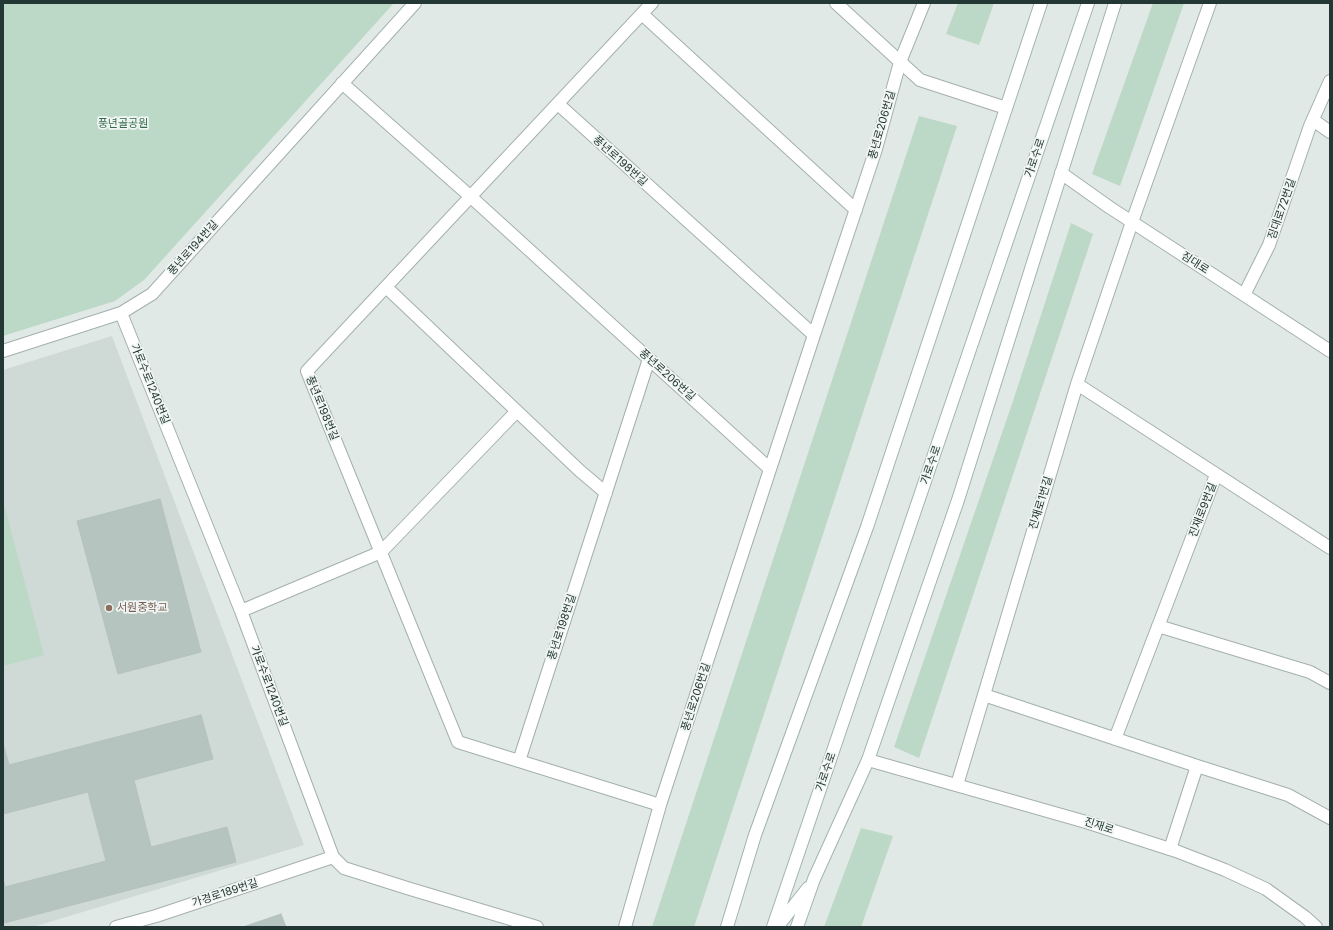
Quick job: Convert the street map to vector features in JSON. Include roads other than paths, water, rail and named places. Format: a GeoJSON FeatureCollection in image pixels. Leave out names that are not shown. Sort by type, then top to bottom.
{"type":"FeatureCollection","features":[{"type":"Feature","properties":{"kind":"street","name":"풍년로194번길"},"geometry":{"type":"LineString","coordinates":[[3,351],[121,313],[152,294],[414,3]]}},
{"type":"Feature","properties":{"kind":"street","name":"풍년로198번길"},"geometry":{"type":"LineString","coordinates":[[652,3],[307,371],[458,742],[660,805]]}},
{"type":"Feature","properties":{"kind":"street"},"geometry":{"type":"LineString","coordinates":[[836,3],[920,80],[1006,108]]}},
{"type":"Feature","properties":{"kind":"street","name":"풍년로206번길"},"geometry":{"type":"LineString","coordinates":[[625,927],[660,805],[876,149],[900,62],[924,3]]}},
{"type":"Feature","properties":{"kind":"street"},"geometry":{"type":"LineString","coordinates":[[727,927],[754,835],[867,527],[1041,3]]}},
{"type":"Feature","properties":{"kind":"street","name":"가로수로"},"geometry":{"type":"LineString","coordinates":[[774,927],[1088,3]]}},
{"type":"Feature","properties":{"kind":"street"},"geometry":{"type":"LineString","coordinates":[[797,927],[814,879],[868,760],[958,500],[1115,3]]}},
{"type":"Feature","properties":{"kind":"street","name":"진재로1번길"},"geometry":{"type":"LineString","coordinates":[[956,786],[1077,384],[1132,222],[1210,3]]}},
{"type":"Feature","properties":{"kind":"street"},"geometry":{"type":"LineString","coordinates":[[642,14],[856,210]]}},
{"type":"Feature","properties":{"kind":"street","name":"짐대로72번길"},"geometry":{"type":"LineString","coordinates":[[1244,295],[1269,245],[1313,120],[1330,81]]}},
{"type":"Feature","properties":{"kind":"street"},"geometry":{"type":"LineString","coordinates":[[342,84],[471,197]]}},
{"type":"Feature","properties":{"kind":"street","name":"풍년로198번길"},"geometry":{"type":"LineString","coordinates":[[558,104],[814,335]]}},
{"type":"Feature","properties":{"kind":"street"},"geometry":{"type":"LineString","coordinates":[[1313,120],[1330,132]]}},
{"type":"Feature","properties":{"kind":"street","name":"짐대로"},"geometry":{"type":"LineString","coordinates":[[1062,173],[1132,222],[1330,351]]}},
{"type":"Feature","properties":{"kind":"street","name":"풍년로206번길"},"geometry":{"type":"LineString","coordinates":[[471,197],[770,469]]}},
{"type":"Feature","properties":{"kind":"street"},"geometry":{"type":"LineString","coordinates":[[386,287],[580,471],[606,493]]}},
{"type":"Feature","properties":{"kind":"street","name":"가로수로1240번길"},"geometry":{"type":"LineString","coordinates":[[121,313],[241,610],[333,857]]}},
{"type":"Feature","properties":{"kind":"street","name":"풍년로198번길"},"geometry":{"type":"LineString","coordinates":[[519,761],[649,359]]}},
{"type":"Feature","properties":{"kind":"street"},"geometry":{"type":"LineString","coordinates":[[1077,384],[1216,475]]}},
{"type":"Feature","properties":{"kind":"street"},"geometry":{"type":"LineString","coordinates":[[241,610],[381,552],[517,411]]}},
{"type":"Feature","properties":{"kind":"street","name":"진재로9번길"},"geometry":{"type":"LineString","coordinates":[[1115,738],[1216,475],[1330,548]]}},
{"type":"Feature","properties":{"kind":"street"},"geometry":{"type":"LineString","coordinates":[[1158,626],[1310,672],[1330,683]]}},
{"type":"Feature","properties":{"kind":"street"},"geometry":{"type":"LineString","coordinates":[[984,695],[1288,795],[1330,818]]}},
{"type":"Feature","properties":{"kind":"street","name":"진재로"},"geometry":{"type":"LineString","coordinates":[[868,760],[1086,822],[1170,849],[1225,870],[1266,889],[1305,917],[1316,927]]}},
{"type":"Feature","properties":{"kind":"street"},"geometry":{"type":"LineString","coordinates":[[1170,849],[1197,766]]}},
{"type":"Feature","properties":{"kind":"street"},"geometry":{"type":"LineString","coordinates":[[333,857],[344,868],[537,927]]}},
{"type":"Feature","properties":{"kind":"street","name":"가경로189번길"},"geometry":{"type":"LineString","coordinates":[[116,927],[156,916],[333,857]]}},
{"type":"Feature","properties":{"kind":"street"},"geometry":{"type":"LineString","coordinates":[[777,927],[814,879]]}},
{"type":"Feature","properties":{"kind":"place","name":"서원중학교"},"geometry":{"type":"Point","coordinates":[109,608]}},
{"type":"Feature","properties":{"kind":"park label","name":"풍년골공원"},"geometry":{"type":"Point","coordinates":[123,124]}}]}
